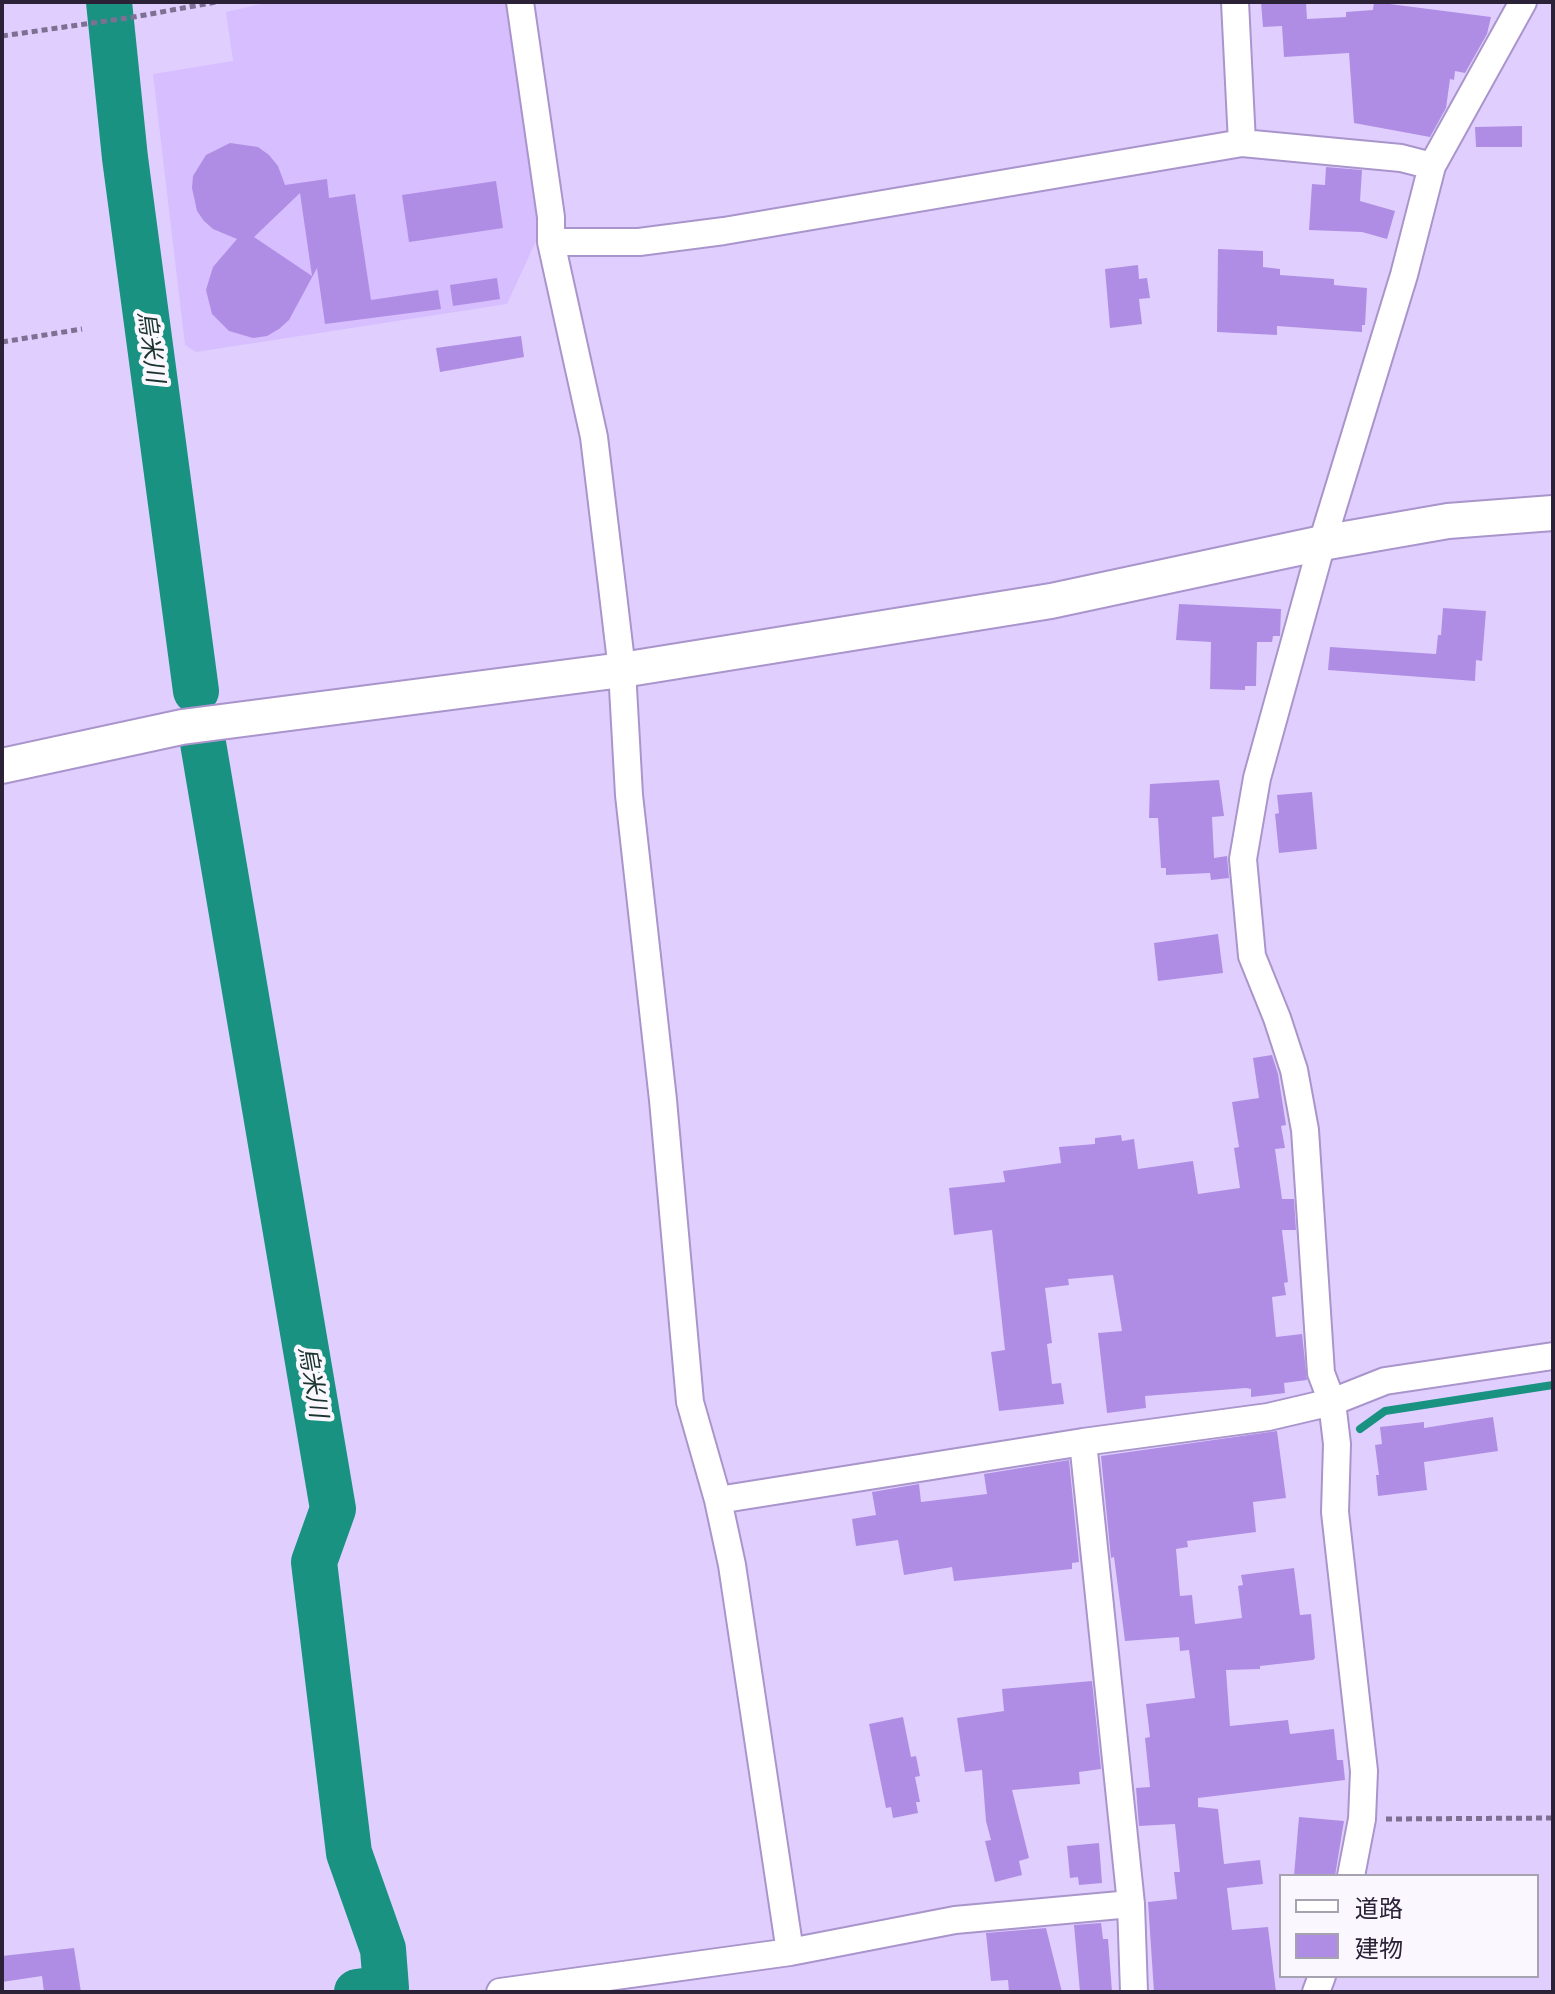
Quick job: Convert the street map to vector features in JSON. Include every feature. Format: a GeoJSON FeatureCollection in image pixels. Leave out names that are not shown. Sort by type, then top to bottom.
{"type":"FeatureCollection","features":[{"type":"Feature","properties":{"kind":"street"},"geometry":{"type":"LineString","coordinates":[[520,2],[551,217],[551,242],[594,437],[622,670],[629,795],[663,1100],[689,1388],[732,1565],[790,1952]]}},
{"type":"Feature","properties":{"kind":"street"},"geometry":{"type":"LineString","coordinates":[[1235,2],[1242,143]]}},
{"type":"Feature","properties":{"kind":"street"},"geometry":{"type":"LineString","coordinates":[[1351,1874],[1362,1819],[1364,1771],[1335,1512],[1337,1444],[1332,1402],[1321,1373],[1305,1130],[1294,1070],[1252,956],[1243,859],[1257,778],[1322,543],[1404,275],[1432,166],[1523,2]]}},
{"type":"Feature","properties":{"kind":"street"},"geometry":{"type":"LineString","coordinates":[[551,242],[639,242],[724,231],[1242,143],[1401,158],[1432,166]]}},
{"type":"Feature","properties":{"kind":"street"},"geometry":{"type":"LineString","coordinates":[[2,766],[182,727],[622,670],[1051,601],[1322,543],[1448,521],[1553,513]]}},
{"type":"Feature","properties":{"kind":"street"},"geometry":{"type":"LineString","coordinates":[[718,1500],[1083,1442],[1268,1417],[1332,1402],[1385,1381],[1553,1356]]}},
{"type":"Feature","properties":{"kind":"street"},"geometry":{"type":"LineString","coordinates":[[1083,1442],[1131,1904],[1134,1992]]}},
{"type":"Feature","properties":{"kind":"street"},"geometry":{"type":"LineString","coordinates":[[500,1992],[790,1952],[955,1920],[1131,1904]]}},
{"type":"Feature","properties":{"kind":"path"},"geometry":{"type":"LineString","coordinates":[[2,36],[216,2]]}},
{"type":"Feature","properties":{"kind":"path"},"geometry":{"type":"LineString","coordinates":[[2,342],[82,329]]}},
{"type":"Feature","properties":{"kind":"path"},"geometry":{"type":"LineString","coordinates":[[1362,1819],[1553,1818]]}},
{"type":"Feature","properties":{"kind":"shaded area"},"geometry":{"type":"Polygon","coordinates":[[[270,2],[510,2],[542,228],[507,304],[196,352],[185,345],[153,74],[233,61],[226,12],[270,2]]]}},
{"type":"Feature","properties":{"kind":"building"},"geometry":{"type":"Polygon","coordinates":[[[1261,2],[1306,2],[1307,19],[1346,17],[1346,12],[1373,10],[1374,2],[1491,17],[1487,34],[1465,73],[1455,71],[1454,80],[1450,79],[1446,108],[1430,137],[1354,123],[1349,53],[1284,57],[1282,26],[1263,27],[1261,2]]]}},
{"type":"Feature","properties":{"kind":"building"},"geometry":{"type":"Polygon","coordinates":[[[1522,126],[1522,147],[1476,147],[1475,127],[1522,126]]]}},
{"type":"Feature","properties":{"kind":"building"},"geometry":{"type":"Polygon","coordinates":[[[230,143],[258,147],[278,166],[285,185],[327,179],[329,198],[355,194],[371,300],[438,290],[441,309],[325,324],[317,268],[289,320],[279,329],[267,336],[253,338],[229,331],[212,314],[206,290],[213,267],[237,239],[213,229],[197,211],[193,176],[206,155],[230,143]],[[300,193],[254,237],[312,276],[300,193]]]}},
{"type":"Feature","properties":{"kind":"building"},"geometry":{"type":"Polygon","coordinates":[[[1326,167],[1362,170],[1360,201],[1395,211],[1387,239],[1362,232],[1309,230],[1312,184],[1325,185],[1326,167]]]}},
{"type":"Feature","properties":{"kind":"building"},"geometry":{"type":"Polygon","coordinates":[[[496,181],[503,228],[409,242],[402,195],[496,181]]]}},
{"type":"Feature","properties":{"kind":"building"},"geometry":{"type":"Polygon","coordinates":[[[1218,249],[1263,251],[1263,267],[1280,269],[1280,275],[1334,279],[1334,285],[1367,288],[1362,332],[1277,326],[1277,335],[1217,332],[1218,249]]]}},
{"type":"Feature","properties":{"kind":"building"},"geometry":{"type":"Polygon","coordinates":[[[1138,265],[1139,279],[1147,278],[1150,298],[1139,299],[1142,324],[1110,328],[1105,269],[1138,265]]]}},
{"type":"Feature","properties":{"kind":"building"},"geometry":{"type":"Polygon","coordinates":[[[497,278],[500,299],[453,306],[450,285],[497,278]]]}},
{"type":"Feature","properties":{"kind":"building"},"geometry":{"type":"Polygon","coordinates":[[[521,336],[524,357],[440,372],[436,348],[521,336]]]}},
{"type":"Feature","properties":{"kind":"building"},"geometry":{"type":"Polygon","coordinates":[[[1179,604],[1281,609],[1280,636],[1273,636],[1272,642],[1257,642],[1256,686],[1245,686],[1245,690],[1210,689],[1211,642],[1176,640],[1179,604]]]}},
{"type":"Feature","properties":{"kind":"building"},"geometry":{"type":"Polygon","coordinates":[[[1443,608],[1486,611],[1482,661],[1476,660],[1475,681],[1328,670],[1330,647],[1436,654],[1443,608]]]}},
{"type":"Feature","properties":{"kind":"building"},"geometry":{"type":"Polygon","coordinates":[[[1219,780],[1224,816],[1212,817],[1214,858],[1227,856],[1229,878],[1211,880],[1210,873],[1166,875],[1166,868],[1161,868],[1158,818],[1149,818],[1150,784],[1219,780]]]}},
{"type":"Feature","properties":{"kind":"building"},"geometry":{"type":"Polygon","coordinates":[[[1312,792],[1317,849],[1279,853],[1275,814],[1279,813],[1277,795],[1312,792]]]}},
{"type":"Feature","properties":{"kind":"building"},"geometry":{"type":"Polygon","coordinates":[[[1218,934],[1223,973],[1158,981],[1154,943],[1218,934]]]}},
{"type":"Feature","properties":{"kind":"building"},"geometry":{"type":"Polygon","coordinates":[[[1272,1055],[1286,1125],[1281,1126],[1285,1148],[1275,1149],[1282,1199],[1294,1199],[1296,1230],[1282,1230],[1288,1282],[1284,1283],[1286,1295],[1272,1297],[1276,1337],[1302,1334],[1307,1380],[1284,1383],[1285,1393],[1251,1397],[1251,1389],[1246,1388],[1145,1396],[1146,1408],[1107,1413],[1098,1333],[1122,1331],[1113,1275],[1068,1279],[1069,1285],[1045,1288],[1052,1343],[1047,1344],[1052,1384],[1061,1383],[1064,1404],[999,1411],[991,1352],[1005,1350],[992,1230],[954,1235],[949,1188],[1005,1182],[1003,1171],[1061,1163],[1059,1147],[1095,1144],[1095,1138],[1121,1135],[1122,1141],[1134,1139],[1138,1169],[1193,1161],[1198,1194],[1240,1188],[1234,1148],[1239,1147],[1232,1102],[1259,1098],[1253,1058],[1272,1055]]]}},
{"type":"Feature","properties":{"kind":"building"},"geometry":{"type":"Polygon","coordinates":[[[1493,1417],[1498,1451],[1424,1462],[1427,1490],[1378,1496],[1375,1445],[1382,1444],[1380,1427],[1424,1422],[1424,1428],[1493,1417]]]}},
{"type":"Feature","properties":{"kind":"building"},"geometry":{"type":"Polygon","coordinates":[[[1277,1431],[1286,1498],[1253,1502],[1256,1532],[1187,1541],[1188,1547],[1176,1549],[1180,1596],[1192,1595],[1195,1624],[1242,1618],[1238,1586],[1243,1585],[1241,1575],[1294,1568],[1300,1615],[1311,1614],[1315,1658],[1260,1666],[1260,1669],[1226,1670],[1230,1726],[1288,1720],[1290,1734],[1334,1729],[1337,1760],[1343,1760],[1345,1780],[1198,1798],[1198,1807],[1218,1809],[1224,1864],[1260,1860],[1263,1884],[1227,1888],[1232,1930],[1268,1927],[1276,1992],[1154,1992],[1148,1902],[1177,1899],[1174,1872],[1180,1872],[1175,1824],[1139,1826],[1136,1788],[1150,1787],[1145,1738],[1150,1737],[1146,1704],[1195,1698],[1189,1650],[1180,1651],[1179,1637],[1125,1641],[1114,1557],[1111,1558],[1101,1456],[1277,1431]]]}},
{"type":"Feature","properties":{"kind":"building"},"geometry":{"type":"Polygon","coordinates":[[[1069,1460],[1079,1562],[1072,1563],[1072,1569],[954,1581],[952,1567],[904,1575],[898,1540],[856,1546],[852,1519],[876,1515],[872,1492],[919,1484],[921,1502],[987,1494],[984,1474],[1069,1460]]]}},
{"type":"Feature","properties":{"kind":"building"},"geometry":{"type":"Polygon","coordinates":[[[1092,1681],[1101,1769],[1079,1772],[1080,1784],[1012,1790],[1029,1858],[1019,1861],[1022,1875],[995,1882],[985,1841],[991,1840],[986,1821],[982,1770],[965,1772],[957,1718],[1004,1711],[1002,1689],[1092,1681]]]}},
{"type":"Feature","properties":{"kind":"building"},"geometry":{"type":"Polygon","coordinates":[[[903,1717],[911,1757],[916,1756],[920,1776],[915,1777],[920,1802],[916,1802],[918,1813],[893,1818],[891,1807],[886,1808],[869,1724],[903,1717]]]}},
{"type":"Feature","properties":{"kind":"building"},"geometry":{"type":"Polygon","coordinates":[[[1299,1817],[1344,1821],[1335,1874],[1294,1874],[1299,1817]]]}},
{"type":"Feature","properties":{"kind":"building"},"geometry":{"type":"Polygon","coordinates":[[[1099,1843],[1102,1883],[1079,1885],[1078,1877],[1070,1878],[1067,1846],[1099,1843]]]}},
{"type":"Feature","properties":{"kind":"building"},"geometry":{"type":"Polygon","coordinates":[[[1101,1923],[1103,1939],[1108,1939],[1112,1992],[1080,1992],[1074,1925],[1101,1923]]]}},
{"type":"Feature","properties":{"kind":"building"},"geometry":{"type":"Polygon","coordinates":[[[1046,1928],[1062,1992],[1009,1992],[1008,1980],[991,1981],[986,1933],[1046,1928]]]}},
{"type":"Feature","properties":{"kind":"building"},"geometry":{"type":"Polygon","coordinates":[[[74,1948],[81,1992],[44,1992],[42,1976],[2,1982],[2,1956],[74,1948]]]}},
{"type":"Feature","properties":{"kind":"waterway","name":"烏米川"},"geometry":{"type":"LineString","coordinates":[[109,2],[125,158],[196,691]]}},
{"type":"Feature","properties":{"kind":"waterway","name":"烏米川"},"geometry":{"type":"LineString","coordinates":[[203,743],[333,1509],[314,1562],[349,1853],[383,1949],[386,1988],[357,1992]]}},
{"type":"Feature","properties":{"kind":"waterway"},"geometry":{"type":"LineString","coordinates":[[1360,1429],[1385,1411],[1553,1385]]}}]}
